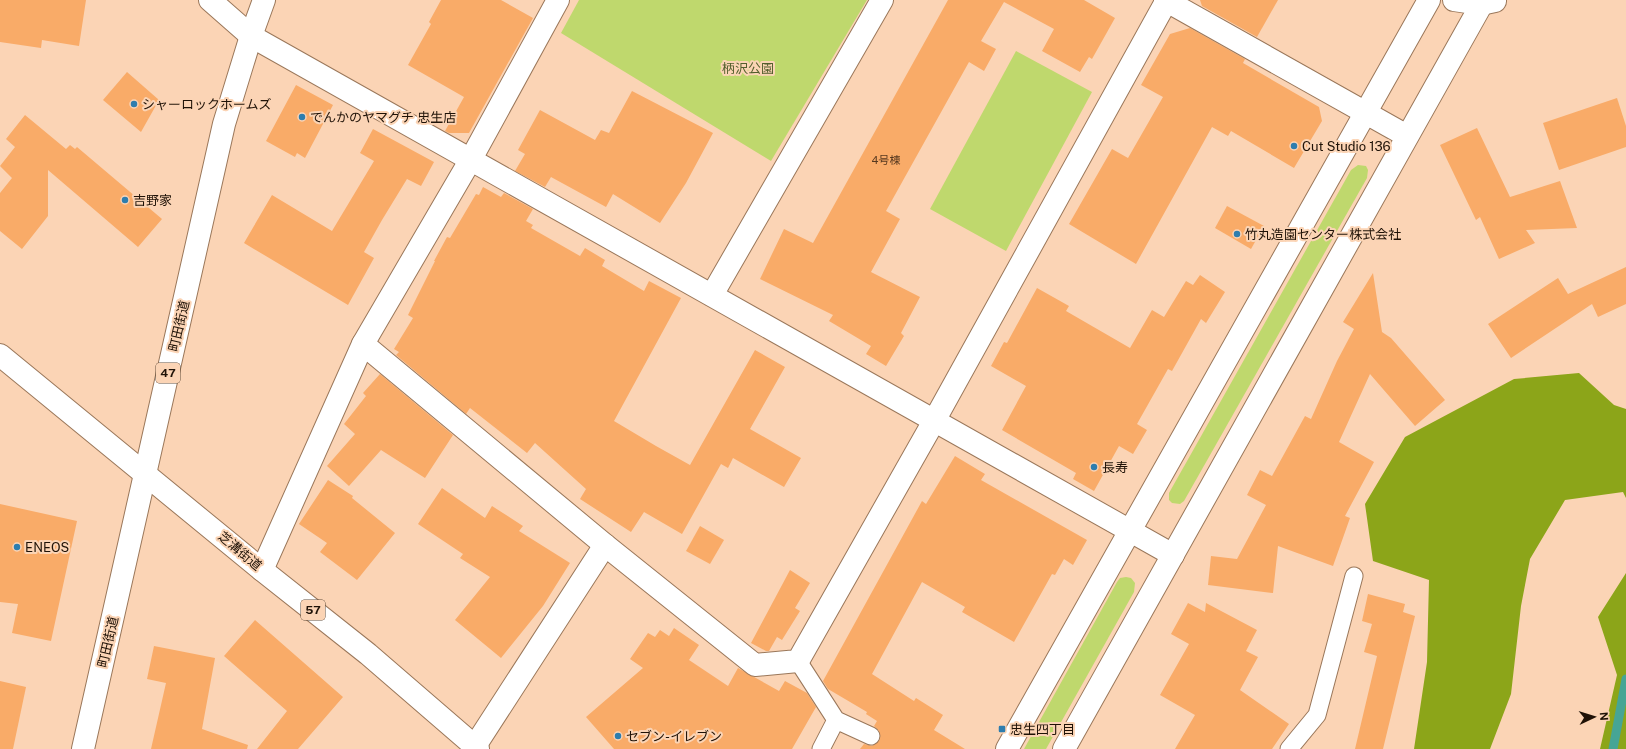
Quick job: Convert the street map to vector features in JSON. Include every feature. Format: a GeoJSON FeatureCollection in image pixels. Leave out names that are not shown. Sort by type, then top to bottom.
{"type":"FeatureCollection","features":[{"type":"Feature","properties":{"kind":"street"},"geometry":{"type":"LineString","coordinates":[[210,0],[251,36],[1173,555]]}},
{"type":"Feature","properties":{"kind":"street","name":"町田街道"},"geometry":{"type":"LineString","coordinates":[[84,749],[224,124],[251,36],[264,0]]}},
{"type":"Feature","properties":{"kind":"street"},"geometry":{"type":"LineString","coordinates":[[262,570],[363,344],[470,159],[558,0]]}},
{"type":"Feature","properties":{"kind":"street"},"geometry":{"type":"LineString","coordinates":[[712,295],[882,0]]}},
{"type":"Feature","properties":{"kind":"street"},"geometry":{"type":"LineString","coordinates":[[363,344],[605,545],[755,665],[798,661],[934,421],[1166,0],[1407,136]]}},
{"type":"Feature","properties":{"kind":"street"},"geometry":{"type":"LineString","coordinates":[[1007,749],[1429,0]]}},
{"type":"Feature","properties":{"kind":"street"},"geometry":{"type":"LineString","coordinates":[[1064,749],[1407,136],[1487,1],[1454,0]]}},
{"type":"Feature","properties":{"kind":"street","name":"芝溝街道"},"geometry":{"type":"LineString","coordinates":[[0,355],[262,570],[368,654],[476,748]]}},
{"type":"Feature","properties":{"kind":"street"},"geometry":{"type":"LineString","coordinates":[[476,748],[605,545]]}},
{"type":"Feature","properties":{"kind":"lane"},"geometry":{"type":"LineString","coordinates":[[1289,749],[1317,715],[1354,576]]}},
{"type":"Feature","properties":{"kind":"lane"},"geometry":{"type":"LineString","coordinates":[[798,661],[836,720],[871,736]]}},
{"type":"Feature","properties":{"kind":"lane"},"geometry":{"type":"LineString","coordinates":[[821,749],[836,720]]}},
{"type":"Feature","properties":{"kind":"green space","name":"柄沢公園"},"geometry":{"type":"Polygon","coordinates":[[[579,0],[867,0],[771,161],[561,33],[579,0]]]}},
{"type":"Feature","properties":{"kind":"green space"},"geometry":{"type":"Polygon","coordinates":[[[1016,51],[1092,92],[1006,251],[930,209],[1016,51]]]}},
{"type":"Feature","properties":{"kind":"green space"},"geometry":{"type":"Polygon","coordinates":[[[1358,165],[1366,166],[1368,170],[1367,178],[1184,501],[1180,504],[1172,503],[1169,500],[1169,493],[1351,170],[1358,165]]]}},
{"type":"Feature","properties":{"kind":"green space"},"geometry":{"type":"Polygon","coordinates":[[[1579,373],[1614,405],[1626,409],[1626,498],[1623,492],[1565,500],[1530,559],[1521,606],[1511,694],[1490,749],[1414,749],[1427,662],[1429,580],[1373,561],[1365,504],[1405,437],[1514,379],[1579,373]]]}},
{"type":"Feature","properties":{"kind":"green space"},"geometry":{"type":"Polygon","coordinates":[[[1626,573],[1626,749],[1600,749],[1617,675],[1598,617],[1626,573]]]}},
{"type":"Feature","properties":{"kind":"green space"},"geometry":{"type":"Polygon","coordinates":[[[1120,578],[1131,578],[1135,583],[1134,592],[1046,749],[1024,749],[1117,582],[1120,578]]]}},
{"type":"Feature","properties":{"kind":"building"},"geometry":{"type":"Polygon","coordinates":[[[0,0],[86,0],[79,46],[42,40],[41,48],[0,42],[0,0]]]}},
{"type":"Feature","properties":{"kind":"building"},"geometry":{"type":"Polygon","coordinates":[[[441,0],[501,0],[533,18],[469,133],[449,133],[445,131],[464,97],[408,65],[431,24],[429,22],[441,0]]]}},
{"type":"Feature","properties":{"kind":"building"},"geometry":{"type":"Polygon","coordinates":[[[948,0],[1084,0],[1115,18],[1092,59],[1089,57],[1080,72],[1042,51],[1054,29],[1004,2],[981,41],[996,49],[984,71],[969,62],[886,211],[900,219],[871,272],[920,297],[901,333],[904,336],[886,366],[866,354],[871,346],[829,321],[833,315],[760,279],[784,229],[813,243],[948,0]]]}},
{"type":"Feature","properties":{"kind":"building"},"geometry":{"type":"Polygon","coordinates":[[[1200,0],[1278,0],[1257,37],[1202,6],[1200,0]]]}},
{"type":"Feature","properties":{"kind":"building"},"geometry":{"type":"Polygon","coordinates":[[[1190,28],[1245,59],[1243,63],[1319,107],[1322,121],[1294,168],[1231,131],[1228,136],[1212,127],[1136,264],[1069,224],[1112,149],[1128,158],[1163,97],[1141,85],[1170,34],[1190,28]]]}},
{"type":"Feature","properties":{"kind":"building"},"geometry":{"type":"Polygon","coordinates":[[[127,72],[159,100],[141,132],[103,100],[127,72]]]}},
{"type":"Feature","properties":{"kind":"building"},"geometry":{"type":"Polygon","coordinates":[[[296,85],[333,105],[305,158],[297,153],[295,157],[266,141],[296,85]]]}},
{"type":"Feature","properties":{"kind":"building"},"geometry":{"type":"Polygon","coordinates":[[[632,91],[713,133],[686,183],[660,223],[613,194],[606,207],[551,177],[545,187],[515,171],[525,154],[518,150],[540,110],[595,140],[601,130],[609,133],[632,91]]]}},
{"type":"Feature","properties":{"kind":"building"},"geometry":{"type":"Polygon","coordinates":[[[1617,98],[1626,126],[1626,147],[1559,170],[1543,123],[1617,98]]]}},
{"type":"Feature","properties":{"kind":"building"},"geometry":{"type":"Polygon","coordinates":[[[25,115],[66,149],[70,145],[75,149],[77,147],[162,219],[138,247],[48,170],[48,216],[22,249],[0,231],[0,193],[12,178],[0,166],[15,147],[6,139],[25,115]]]}},
{"type":"Feature","properties":{"kind":"building"},"geometry":{"type":"Polygon","coordinates":[[[1477,128],[1510,197],[1560,181],[1577,228],[1526,230],[1535,243],[1499,259],[1480,217],[1476,220],[1440,145],[1477,128]]]}},
{"type":"Feature","properties":{"kind":"building"},"geometry":{"type":"Polygon","coordinates":[[[373,129],[434,162],[421,186],[407,179],[382,220],[364,252],[374,258],[348,305],[244,243],[272,195],[332,231],[374,161],[360,153],[373,129]]]}},
{"type":"Feature","properties":{"kind":"building"},"geometry":{"type":"Polygon","coordinates":[[[483,187],[501,197],[504,193],[533,209],[526,221],[533,225],[531,228],[580,256],[585,248],[605,260],[602,266],[644,291],[649,281],[681,298],[614,421],[690,465],[755,350],[785,367],[750,429],[801,458],[784,487],[733,458],[728,468],[721,464],[682,534],[644,512],[631,532],[580,499],[586,489],[535,443],[527,453],[470,408],[466,414],[396,355],[399,352],[394,349],[413,318],[408,315],[434,261],[447,237],[450,238],[476,194],[479,195],[483,187]]]}},
{"type":"Feature","properties":{"kind":"building"},"geometry":{"type":"Polygon","coordinates":[[[1227,206],[1264,226],[1251,249],[1215,228],[1227,206]]]}},
{"type":"Feature","properties":{"kind":"building"},"geometry":{"type":"Polygon","coordinates":[[[1626,267],[1626,304],[1598,317],[1592,304],[1511,358],[1488,324],[1558,278],[1568,294],[1626,267]]]}},
{"type":"Feature","properties":{"kind":"building"},"geometry":{"type":"Polygon","coordinates":[[[1373,273],[1382,332],[1391,338],[1445,400],[1415,426],[1370,374],[1339,442],[1374,462],[1345,516],[1350,518],[1333,566],[1278,546],[1273,593],[1208,585],[1211,556],[1237,559],[1266,505],[1247,495],[1260,470],[1272,476],[1305,416],[1311,419],[1337,361],[1354,329],[1343,322],[1373,273]]]}},
{"type":"Feature","properties":{"kind":"building"},"geometry":{"type":"Polygon","coordinates":[[[1200,275],[1225,292],[1206,323],[1201,319],[1172,371],[1168,369],[1137,424],[1147,430],[1133,454],[1119,446],[1094,491],[1073,479],[1076,473],[1002,430],[1026,386],[991,366],[1004,342],[1007,343],[1037,288],[1069,306],[1066,311],[1130,348],[1152,310],[1164,317],[1186,281],[1193,285],[1200,275]]]}},
{"type":"Feature","properties":{"kind":"building"},"geometry":{"type":"Polygon","coordinates":[[[380,374],[453,435],[425,478],[381,450],[349,486],[327,466],[355,434],[344,424],[366,396],[363,393],[380,374]]]}},
{"type":"Feature","properties":{"kind":"building"},"geometry":{"type":"Polygon","coordinates":[[[955,456],[985,474],[981,480],[1087,540],[1073,565],[1064,559],[1055,575],[1052,574],[1014,642],[962,612],[965,607],[922,582],[872,674],[914,701],[916,698],[943,715],[934,730],[965,749],[860,749],[864,744],[872,746],[880,740],[879,731],[874,726],[877,721],[866,714],[867,712],[828,689],[823,681],[922,501],[926,504],[955,456]]]}},
{"type":"Feature","properties":{"kind":"building"},"geometry":{"type":"Polygon","coordinates":[[[328,480],[353,496],[352,498],[395,533],[357,580],[320,552],[327,543],[299,524],[328,480]]]}},
{"type":"Feature","properties":{"kind":"building"},"geometry":{"type":"Polygon","coordinates":[[[442,488],[485,518],[492,506],[523,526],[519,531],[570,563],[543,606],[501,658],[455,620],[490,577],[460,558],[463,554],[418,524],[442,488]]]}},
{"type":"Feature","properties":{"kind":"building"},"geometry":{"type":"Polygon","coordinates":[[[0,504],[77,521],[51,641],[12,633],[18,604],[0,602],[0,504]]]}},
{"type":"Feature","properties":{"kind":"building"},"geometry":{"type":"Polygon","coordinates":[[[700,526],[724,540],[710,564],[686,551],[700,526]]]}},
{"type":"Feature","properties":{"kind":"building"},"geometry":{"type":"Polygon","coordinates":[[[790,570],[810,583],[795,608],[800,611],[782,640],[777,637],[769,651],[766,651],[751,643],[790,570]]]}},
{"type":"Feature","properties":{"kind":"building"},"geometry":{"type":"Polygon","coordinates":[[[1368,594],[1405,604],[1403,612],[1415,616],[1383,749],[1355,749],[1377,656],[1364,652],[1372,624],[1362,621],[1368,594]]]}},
{"type":"Feature","properties":{"kind":"building"},"geometry":{"type":"Polygon","coordinates":[[[1188,603],[1205,612],[1206,603],[1257,630],[1246,651],[1258,657],[1240,690],[1289,724],[1272,749],[1175,749],[1195,715],[1160,695],[1189,644],[1171,634],[1188,603]]]}},
{"type":"Feature","properties":{"kind":"building"},"geometry":{"type":"Polygon","coordinates":[[[255,620],[343,697],[298,749],[257,749],[287,711],[224,656],[255,620]]]}},
{"type":"Feature","properties":{"kind":"building"},"geometry":{"type":"Polygon","coordinates":[[[674,628],[699,645],[689,660],[728,686],[738,668],[779,691],[785,681],[807,693],[816,707],[792,749],[614,749],[586,717],[643,668],[630,659],[648,633],[655,637],[660,630],[669,636],[674,628]]]}},
{"type":"Feature","properties":{"kind":"building"},"geometry":{"type":"Polygon","coordinates":[[[154,646],[215,658],[202,729],[248,745],[247,749],[151,749],[166,683],[147,679],[154,646]]]}},
{"type":"Feature","properties":{"kind":"building"},"geometry":{"type":"Polygon","coordinates":[[[0,681],[26,687],[13,749],[0,749],[0,681]]]}},
{"type":"Feature","properties":{"kind":"waterway"},"geometry":{"type":"LineString","coordinates":[[1613,749],[1626,679]]}},
{"type":"Feature","properties":{"kind":"place","name":"シャーロックホームズ"},"geometry":{"type":"Point","coordinates":[134,104]}},
{"type":"Feature","properties":{"kind":"place","name":"でんかのヤマグチ 忠生店"},"geometry":{"type":"Point","coordinates":[302,117]}},
{"type":"Feature","properties":{"kind":"place","name":"Cut Studio 136"},"geometry":{"type":"Point","coordinates":[1294,146]}},
{"type":"Feature","properties":{"kind":"place","name":"吉野家"},"geometry":{"type":"Point","coordinates":[125,200]}},
{"type":"Feature","properties":{"kind":"place","name":"竹丸造園センター株式会社"},"geometry":{"type":"Point","coordinates":[1237,234]}},
{"type":"Feature","properties":{"kind":"place","name":"長寿"},"geometry":{"type":"Point","coordinates":[1094,467]}},
{"type":"Feature","properties":{"kind":"place","name":"ENEOS"},"geometry":{"type":"Point","coordinates":[17,547]}},
{"type":"Feature","properties":{"kind":"place","name":"忠生四丁目"},"geometry":{"type":"Point","coordinates":[1002,729]}},
{"type":"Feature","properties":{"kind":"place","name":"セブン-イレブン"},"geometry":{"type":"Point","coordinates":[618,736]}}]}
